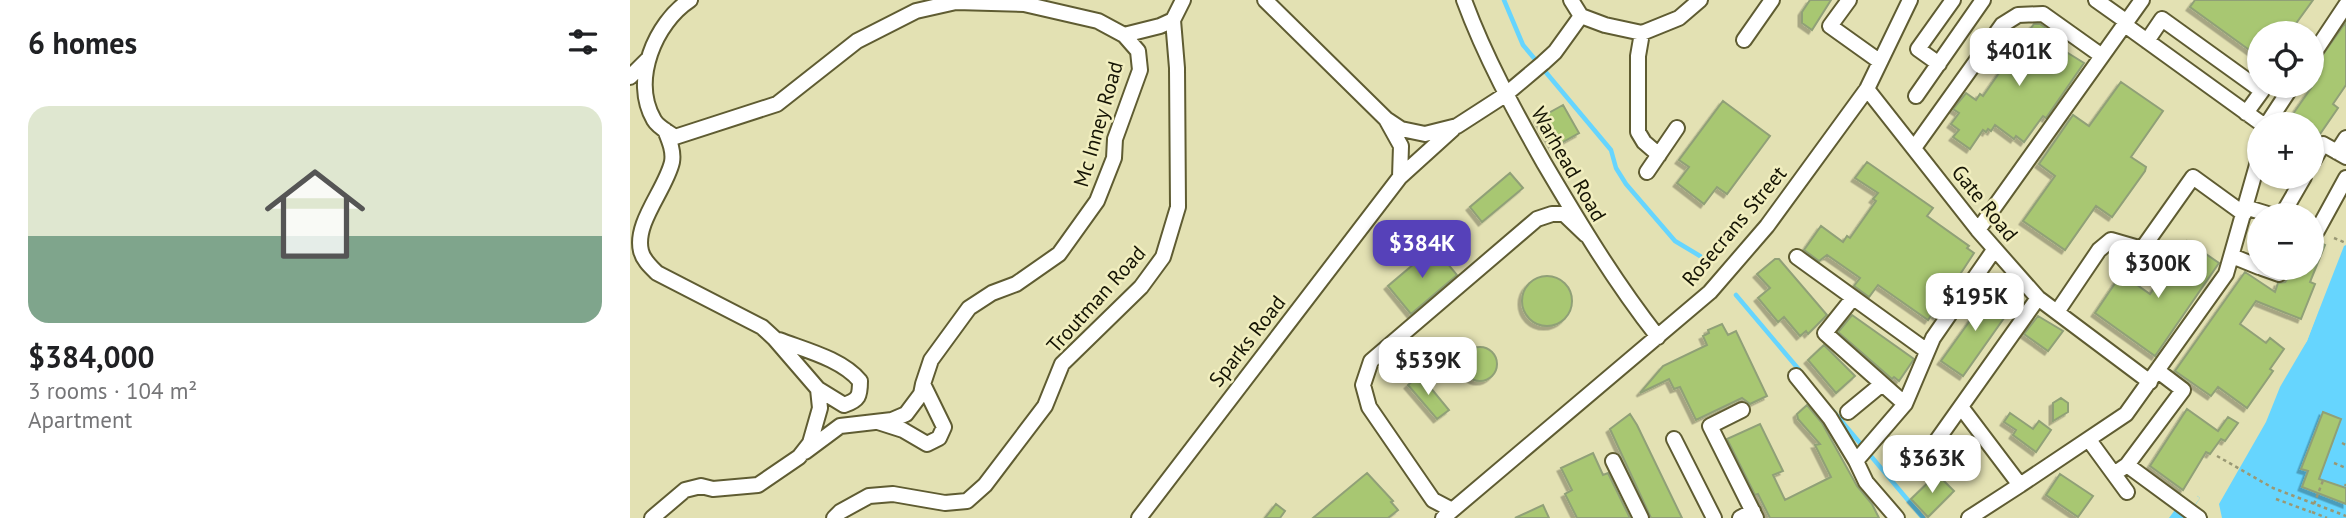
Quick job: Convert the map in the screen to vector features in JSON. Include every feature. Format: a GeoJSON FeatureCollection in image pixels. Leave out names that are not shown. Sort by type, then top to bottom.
{"type":"FeatureCollection","features":[{"type":"Feature","properties":{"kind":"street"},"geometry":{"type":"LineString","coordinates":[[690,0],[678,8],[656,37],[647,60],[647,98],[654,120],[665,130],[671,146],[672,162],[641,232],[640,250],[644,259],[657,273],[762,327],[818,389],[844,405],[856,401],[860,396],[860,381],[852,372],[774,338]]}},
{"type":"Feature","properties":{"kind":"street"},"geometry":{"type":"LineString","coordinates":[[1124,35],[1173,20],[1183,0]]}},
{"type":"Feature","properties":{"kind":"street"},"geometry":{"type":"LineString","coordinates":[[1265,0],[1386,119],[1401,129],[1425,134],[1457,126]]}},
{"type":"Feature","properties":{"kind":"street","name":"Warhead Road"},"geometry":{"type":"LineString","coordinates":[[1464,0],[1505,95],[1586,235],[1622,291],[1658,337]]}},
{"type":"Feature","properties":{"kind":"street"},"geometry":{"type":"LineString","coordinates":[[1571,0],[1581,16],[1605,25],[1642,33],[1679,18],[1700,0]]}},
{"type":"Feature","properties":{"kind":"street"},"geometry":{"type":"LineString","coordinates":[[1744,40],[1772,0]]}},
{"type":"Feature","properties":{"kind":"street"},"geometry":{"type":"LineString","coordinates":[[1849,0],[1830,26],[1879,61]]}},
{"type":"Feature","properties":{"kind":"street","name":"Rosecrans Street"},"geometry":{"type":"LineString","coordinates":[[1448,514],[1710,292],[1766,226],[1867,89],[1910,0]]}},
{"type":"Feature","properties":{"kind":"street"},"geometry":{"type":"LineString","coordinates":[[1939,64],[1918,49],[1953,0]]}},
{"type":"Feature","properties":{"kind":"street"},"geometry":{"type":"LineString","coordinates":[[1916,96],[1983,0]]}},
{"type":"Feature","properties":{"kind":"street"},"geometry":{"type":"LineString","coordinates":[[2096,0],[2147,41],[2246,114],[2262,91],[2162,19],[2147,41]]}},
{"type":"Feature","properties":{"kind":"street"},"geometry":{"type":"LineString","coordinates":[[1978,230],[2142,0]]}},
{"type":"Feature","properties":{"kind":"street","name":"Mc Inney Road"},"geometry":{"type":"LineString","coordinates":[[665,130],[675,137],[776,104],[857,41],[916,11],[957,2],[1024,4],[1098,22],[1124,35],[1138,51],[1140,70],[1115,139],[1114,158],[1097,201],[1059,254],[1016,285],[992,293],[970,308],[930,360],[921,394],[906,414],[878,422]]}},
{"type":"Feature","properties":{"kind":"street"},"geometry":{"type":"LineString","coordinates":[[2324,39],[2346,5]]}},
{"type":"Feature","properties":{"kind":"street"},"geometry":{"type":"LineString","coordinates":[[1914,148],[2001,25],[2018,15],[2043,14],[2102,56]]}},
{"type":"Feature","properties":{"kind":"street"},"geometry":{"type":"LineString","coordinates":[[1400,177],[1457,126],[1505,95],[1540,66],[1555,52],[1581,16]]}},
{"type":"Feature","properties":{"kind":"street","name":"Troutman Road"},"geometry":{"type":"LineString","coordinates":[[834,518],[839,512],[869,496],[893,494],[945,503],[967,501],[985,485],[1045,406],[1062,364],[1141,287],[1163,257],[1178,207],[1177,68],[1173,20]]}},
{"type":"Feature","properties":{"kind":"street"},"geometry":{"type":"LineString","coordinates":[[1642,33],[1638,56],[1638,132],[1644,142],[1659,155]]}},
{"type":"Feature","properties":{"kind":"street"},"geometry":{"type":"LineString","coordinates":[[630,77],[647,60]]}},
{"type":"Feature","properties":{"kind":"street","name":"Gate Road"},"geometry":{"type":"LineString","coordinates":[[1867,89],[1994,250],[2038,298],[2154,377],[2183,390],[2127,465]]}},
{"type":"Feature","properties":{"kind":"street"},"geometry":{"type":"LineString","coordinates":[[1386,119],[1401,146],[1400,177]]}},
{"type":"Feature","properties":{"kind":"street"},"geometry":{"type":"LineString","coordinates":[[1647,172],[1677,128]]}},
{"type":"Feature","properties":{"kind":"street"},"geometry":{"type":"LineString","coordinates":[[2324,145],[2342,155],[2346,138]]}},
{"type":"Feature","properties":{"kind":"street","name":"Sparks Road"},"geometry":{"type":"LineString","coordinates":[[1139,518],[1400,177]]}},
{"type":"Feature","properties":{"kind":"street"},"geometry":{"type":"LineString","coordinates":[[2057,313],[2099,250],[2111,240],[2142,249],[2193,177],[2245,210]]}},
{"type":"Feature","properties":{"kind":"street"},"geometry":{"type":"LineString","coordinates":[[2324,218],[2346,178]]}},
{"type":"Feature","properties":{"kind":"street"},"geometry":{"type":"LineString","coordinates":[[1969,518],[2126,414],[2226,274],[2251,189]]}},
{"type":"Feature","properties":{"kind":"street"},"geometry":{"type":"LineString","coordinates":[[1448,514],[1433,500],[1369,407],[1363,385],[1371,361],[1537,219],[1552,214],[1564,214],[1586,235]]}},
{"type":"Feature","properties":{"kind":"street"},"geometry":{"type":"LineString","coordinates":[[1863,454],[1905,404],[1933,338],[1994,250]]}},
{"type":"Feature","properties":{"kind":"street"},"geometry":{"type":"LineString","coordinates":[[2232,256],[2247,262]]}},
{"type":"Feature","properties":{"kind":"street"},"geometry":{"type":"LineString","coordinates":[[1797,257],[1927,351]]}},
{"type":"Feature","properties":{"kind":"street"},"geometry":{"type":"LineString","coordinates":[[1853,298],[1825,333],[1905,404]]}},
{"type":"Feature","properties":{"kind":"street"},"geometry":{"type":"LineString","coordinates":[[1918,467],[2038,298]]}},
{"type":"Feature","properties":{"kind":"street"},"geometry":{"type":"LineString","coordinates":[[1796,376],[1863,454],[1866,482],[1897,518]]}},
{"type":"Feature","properties":{"kind":"street"},"geometry":{"type":"LineString","coordinates":[[652,518],[685,490],[701,486],[713,489],[758,485],[840,426],[878,422],[903,430],[927,444],[939,438],[944,427],[923,384]]}},
{"type":"Feature","properties":{"kind":"street"},"geometry":{"type":"LineString","coordinates":[[1848,412],[1882,384]]}},
{"type":"Feature","properties":{"kind":"street"},"geometry":{"type":"LineString","coordinates":[[799,457],[810,443],[820,408],[818,389]]}},
{"type":"Feature","properties":{"kind":"street"},"geometry":{"type":"LineString","coordinates":[[1961,407],[2020,485]]}},
{"type":"Feature","properties":{"kind":"street"},"geometry":{"type":"LineString","coordinates":[[1742,410],[1710,426],[1750,516]]}},
{"type":"Feature","properties":{"kind":"street"},"geometry":{"type":"LineString","coordinates":[[1674,439],[1714,518]]}},
{"type":"Feature","properties":{"kind":"street"},"geometry":{"type":"LineString","coordinates":[[2089,440],[2127,492]]}},
{"type":"Feature","properties":{"kind":"street"},"geometry":{"type":"LineString","coordinates":[[1612,461],[1641,518]]}},
{"type":"Feature","properties":{"kind":"street"},"geometry":{"type":"LineString","coordinates":[[2114,474],[2127,465],[2200,518]]}},
{"type":"Feature","properties":{"kind":"path"},"geometry":{"type":"LineString","coordinates":[[2334,238],[2346,243]]}},
{"type":"Feature","properties":{"kind":"path"},"geometry":{"type":"LineString","coordinates":[[2217,456],[2273,488],[2346,516]]}},
{"type":"Feature","properties":{"kind":"path"},"geometry":{"type":"LineString","coordinates":[[2334,463],[2346,468]]}},
{"type":"Feature","properties":{"kind":"path"},"geometry":{"type":"LineString","coordinates":[[2314,504],[2324,478]]}},
{"type":"Feature","properties":{"kind":"path"},"geometry":{"type":"LineString","coordinates":[[2276,499],[2327,518]]}},
{"type":"Feature","properties":{"kind":"path"},"geometry":{"type":"LineString","coordinates":[[2320,516],[2323,507]]}},
{"type":"Feature","properties":{"kind":"water"},"geometry":{"type":"Polygon","coordinates":[[[2346,242],[2346,518],[2169,518],[2183,499],[2194,506],[2200,498],[2197,496],[2307,341],[2342,246],[2346,242]]]}},
{"type":"Feature","properties":{"kind":"pier"},"geometry":{"type":"Polygon","coordinates":[[[2346,238],[2346,245],[2307,341],[2280,387],[2266,422],[2219,504],[2222,518],[2207,518],[2194,507],[2200,498],[2195,494],[2304,339],[2339,244],[2346,238]]]}},
{"type":"Feature","properties":{"kind":"building"},"geometry":{"type":"Polygon","coordinates":[[[1810,0],[1831,0],[1812,30],[1802,23],[1802,12],[1810,0]]]}},
{"type":"Feature","properties":{"kind":"building"},"geometry":{"type":"Polygon","coordinates":[[[2195,0],[2313,0],[2298,21],[2247,21],[2247,48],[2190,7],[2195,0]]]}},
{"type":"Feature","properties":{"kind":"building"},"geometry":{"type":"Polygon","coordinates":[[[2346,22],[2346,85],[2333,104],[2338,108],[2324,128],[2324,112],[2294,112],[2304,98],[2324,98],[2324,53],[2346,22]]]}},
{"type":"Feature","properties":{"kind":"building"},"geometry":{"type":"Polygon","coordinates":[[[2034,24],[2040,24],[2052,32],[2047,40],[2084,63],[2046,118],[2043,116],[2024,142],[2016,136],[2014,139],[1995,125],[1991,131],[1983,130],[1970,149],[1953,137],[1959,130],[1951,124],[1959,113],[1953,109],[1966,93],[1976,100],[1980,94],[1983,96],[2008,60],[2006,58],[2010,52],[2000,45],[2009,32],[2013,29],[2024,37],[2034,24]]]}},
{"type":"Feature","properties":{"kind":"building"},"geometry":{"type":"Polygon","coordinates":[[[2121,82],[2163,111],[2131,157],[2146,167],[2145,171],[2112,217],[2096,206],[2065,250],[2023,221],[2055,176],[2039,164],[2073,115],[2089,126],[2121,82]]]}},
{"type":"Feature","properties":{"kind":"building"},"geometry":{"type":"Polygon","coordinates":[[[1723,101],[1770,136],[1727,194],[1717,187],[1704,204],[1677,183],[1689,167],[1679,160],[1723,101]]]}},
{"type":"Feature","properties":{"kind":"building"},"geometry":{"type":"Polygon","coordinates":[[[1563,105],[1579,133],[1554,147],[1538,119],[1563,105]]]}},
{"type":"Feature","properties":{"kind":"building"},"geometry":{"type":"Polygon","coordinates":[[[1867,162],[1933,208],[1927,216],[1969,246],[1967,248],[1974,253],[1937,316],[1933,313],[1928,320],[1878,285],[1869,297],[1854,286],[1860,278],[1827,255],[1819,261],[1804,250],[1821,226],[1843,242],[1847,236],[1850,238],[1876,201],[1873,199],[1878,193],[1855,178],[1867,162]]]}},
{"type":"Feature","properties":{"kind":"building"},"geometry":{"type":"Polygon","coordinates":[[[1510,173],[1523,188],[1482,222],[1470,207],[1510,173]]]}},
{"type":"Feature","properties":{"kind":"building"},"geometry":{"type":"Polygon","coordinates":[[[2187,241],[2219,263],[2155,356],[2095,313],[2120,276],[2150,294],[2187,241]]]}},
{"type":"Feature","properties":{"kind":"building"},"geometry":{"type":"Polygon","coordinates":[[[1434,247],[1457,275],[1411,314],[1388,286],[1434,247]]]}},
{"type":"Feature","properties":{"kind":"building"},"geometry":{"type":"Polygon","coordinates":[[[1775,259],[1779,259],[1827,315],[1808,334],[1806,331],[1800,336],[1784,317],[1778,322],[1758,298],[1770,288],[1757,274],[1775,259]]]}},
{"type":"Feature","properties":{"kind":"building"},"geometry":{"type":"Polygon","coordinates":[[[2245,272],[2247,280],[2257,280],[2275,292],[2278,283],[2311,280],[2315,284],[2301,319],[2256,301],[2240,324],[2266,343],[2270,338],[2284,349],[2270,369],[2273,371],[2247,408],[2218,387],[2211,396],[2175,371],[2245,272]]]}},
{"type":"Feature","properties":{"kind":"building"},"geometry":{"type":"Polygon","coordinates":[[[1547,276],[1565,283],[1572,301],[1565,319],[1547,326],[1529,319],[1522,301],[1529,283],[1547,276]]]}},
{"type":"Feature","properties":{"kind":"building"},"geometry":{"type":"Polygon","coordinates":[[[1980,291],[2009,311],[1963,376],[1941,361],[1974,315],[1966,309],[1980,291]]]}},
{"type":"Feature","properties":{"kind":"building"},"geometry":{"type":"Polygon","coordinates":[[[1852,315],[1914,359],[1899,381],[1894,377],[1892,379],[1838,332],[1852,315]]]}},
{"type":"Feature","properties":{"kind":"building"},"geometry":{"type":"Polygon","coordinates":[[[2038,316],[2063,331],[2048,351],[2024,334],[2038,316]]]}},
{"type":"Feature","properties":{"kind":"building"},"geometry":{"type":"Polygon","coordinates":[[[1722,324],[1728,335],[1736,331],[1767,396],[1750,404],[1742,398],[1696,420],[1680,387],[1674,389],[1669,379],[1640,393],[1663,366],[1707,345],[1703,336],[1709,333],[1708,330],[1722,324]]]}},
{"type":"Feature","properties":{"kind":"building"},"geometry":{"type":"Polygon","coordinates":[[[1824,345],[1855,376],[1836,393],[1808,360],[1824,345]]]}},
{"type":"Feature","properties":{"kind":"building"},"geometry":{"type":"Polygon","coordinates":[[[1480,347],[1492,352],[1497,364],[1492,376],[1480,381],[1468,376],[1463,364],[1468,352],[1480,347]]]}},
{"type":"Feature","properties":{"kind":"building"},"geometry":{"type":"Polygon","coordinates":[[[1420,375],[1449,410],[1437,419],[1408,385],[1420,375]]]}},
{"type":"Feature","properties":{"kind":"building"},"geometry":{"type":"Polygon","coordinates":[[[2061,398],[2068,403],[2068,412],[2053,421],[2053,403],[2061,398]]]}},
{"type":"Feature","properties":{"kind":"building"},"geometry":{"type":"Polygon","coordinates":[[[1807,405],[1822,423],[1857,486],[1872,504],[1879,518],[1770,518],[1758,494],[1755,495],[1727,439],[1760,424],[1783,471],[1773,475],[1785,500],[1831,477],[1815,445],[1820,444],[1798,419],[1797,414],[1807,405]]]}},
{"type":"Feature","properties":{"kind":"building"},"geometry":{"type":"Polygon","coordinates":[[[2187,409],[2218,431],[2228,417],[2238,423],[2225,441],[2221,439],[2210,454],[2206,452],[2183,490],[2150,466],[2187,409]]]}},
{"type":"Feature","properties":{"kind":"building"},"geometry":{"type":"Polygon","coordinates":[[[2323,412],[2341,419],[2319,479],[2346,488],[2346,504],[2302,487],[2308,471],[2301,469],[2323,412]]]}},
{"type":"Feature","properties":{"kind":"building"},"geometry":{"type":"Polygon","coordinates":[[[2010,413],[2033,429],[2039,421],[2051,430],[2036,452],[2013,435],[2016,430],[2004,422],[2010,413]]]}},
{"type":"Feature","properties":{"kind":"building"},"geometry":{"type":"Polygon","coordinates":[[[1630,414],[1682,518],[1651,518],[1610,429],[1630,414]]]}},
{"type":"Feature","properties":{"kind":"building"},"geometry":{"type":"Polygon","coordinates":[[[1593,453],[1603,475],[1608,473],[1630,518],[1577,518],[1565,494],[1572,490],[1561,468],[1593,453]]]}},
{"type":"Feature","properties":{"kind":"building"},"geometry":{"type":"Polygon","coordinates":[[[1367,473],[1398,510],[1388,518],[1313,518],[1367,473]]]}},
{"type":"Feature","properties":{"kind":"building"},"geometry":{"type":"Polygon","coordinates":[[[1937,474],[1954,491],[1928,517],[1911,499],[1937,474]]]}},
{"type":"Feature","properties":{"kind":"building"},"geometry":{"type":"Polygon","coordinates":[[[2060,474],[2093,496],[2078,517],[2046,495],[2060,474]]]}},
{"type":"Feature","properties":{"kind":"building"},"geometry":{"type":"Polygon","coordinates":[[[1276,504],[1285,511],[1280,518],[1265,518],[1276,504]]]}},
{"type":"Feature","properties":{"kind":"building"},"geometry":{"type":"Polygon","coordinates":[[[1543,505],[1549,518],[1515,518],[1543,505]]]}},
{"type":"Feature","properties":{"kind":"waterway"},"geometry":{"type":"LineString","coordinates":[[1504,0],[1523,45],[1611,150],[1616,168],[1626,184],[1675,241],[1700,256]]}},
{"type":"Feature","properties":{"kind":"waterway"},"geometry":{"type":"LineString","coordinates":[[1736,295],[1801,372]]}},
{"type":"Feature","properties":{"kind":"waterway"},"geometry":{"type":"LineString","coordinates":[[1833,411],[1923,518]]}}]}
